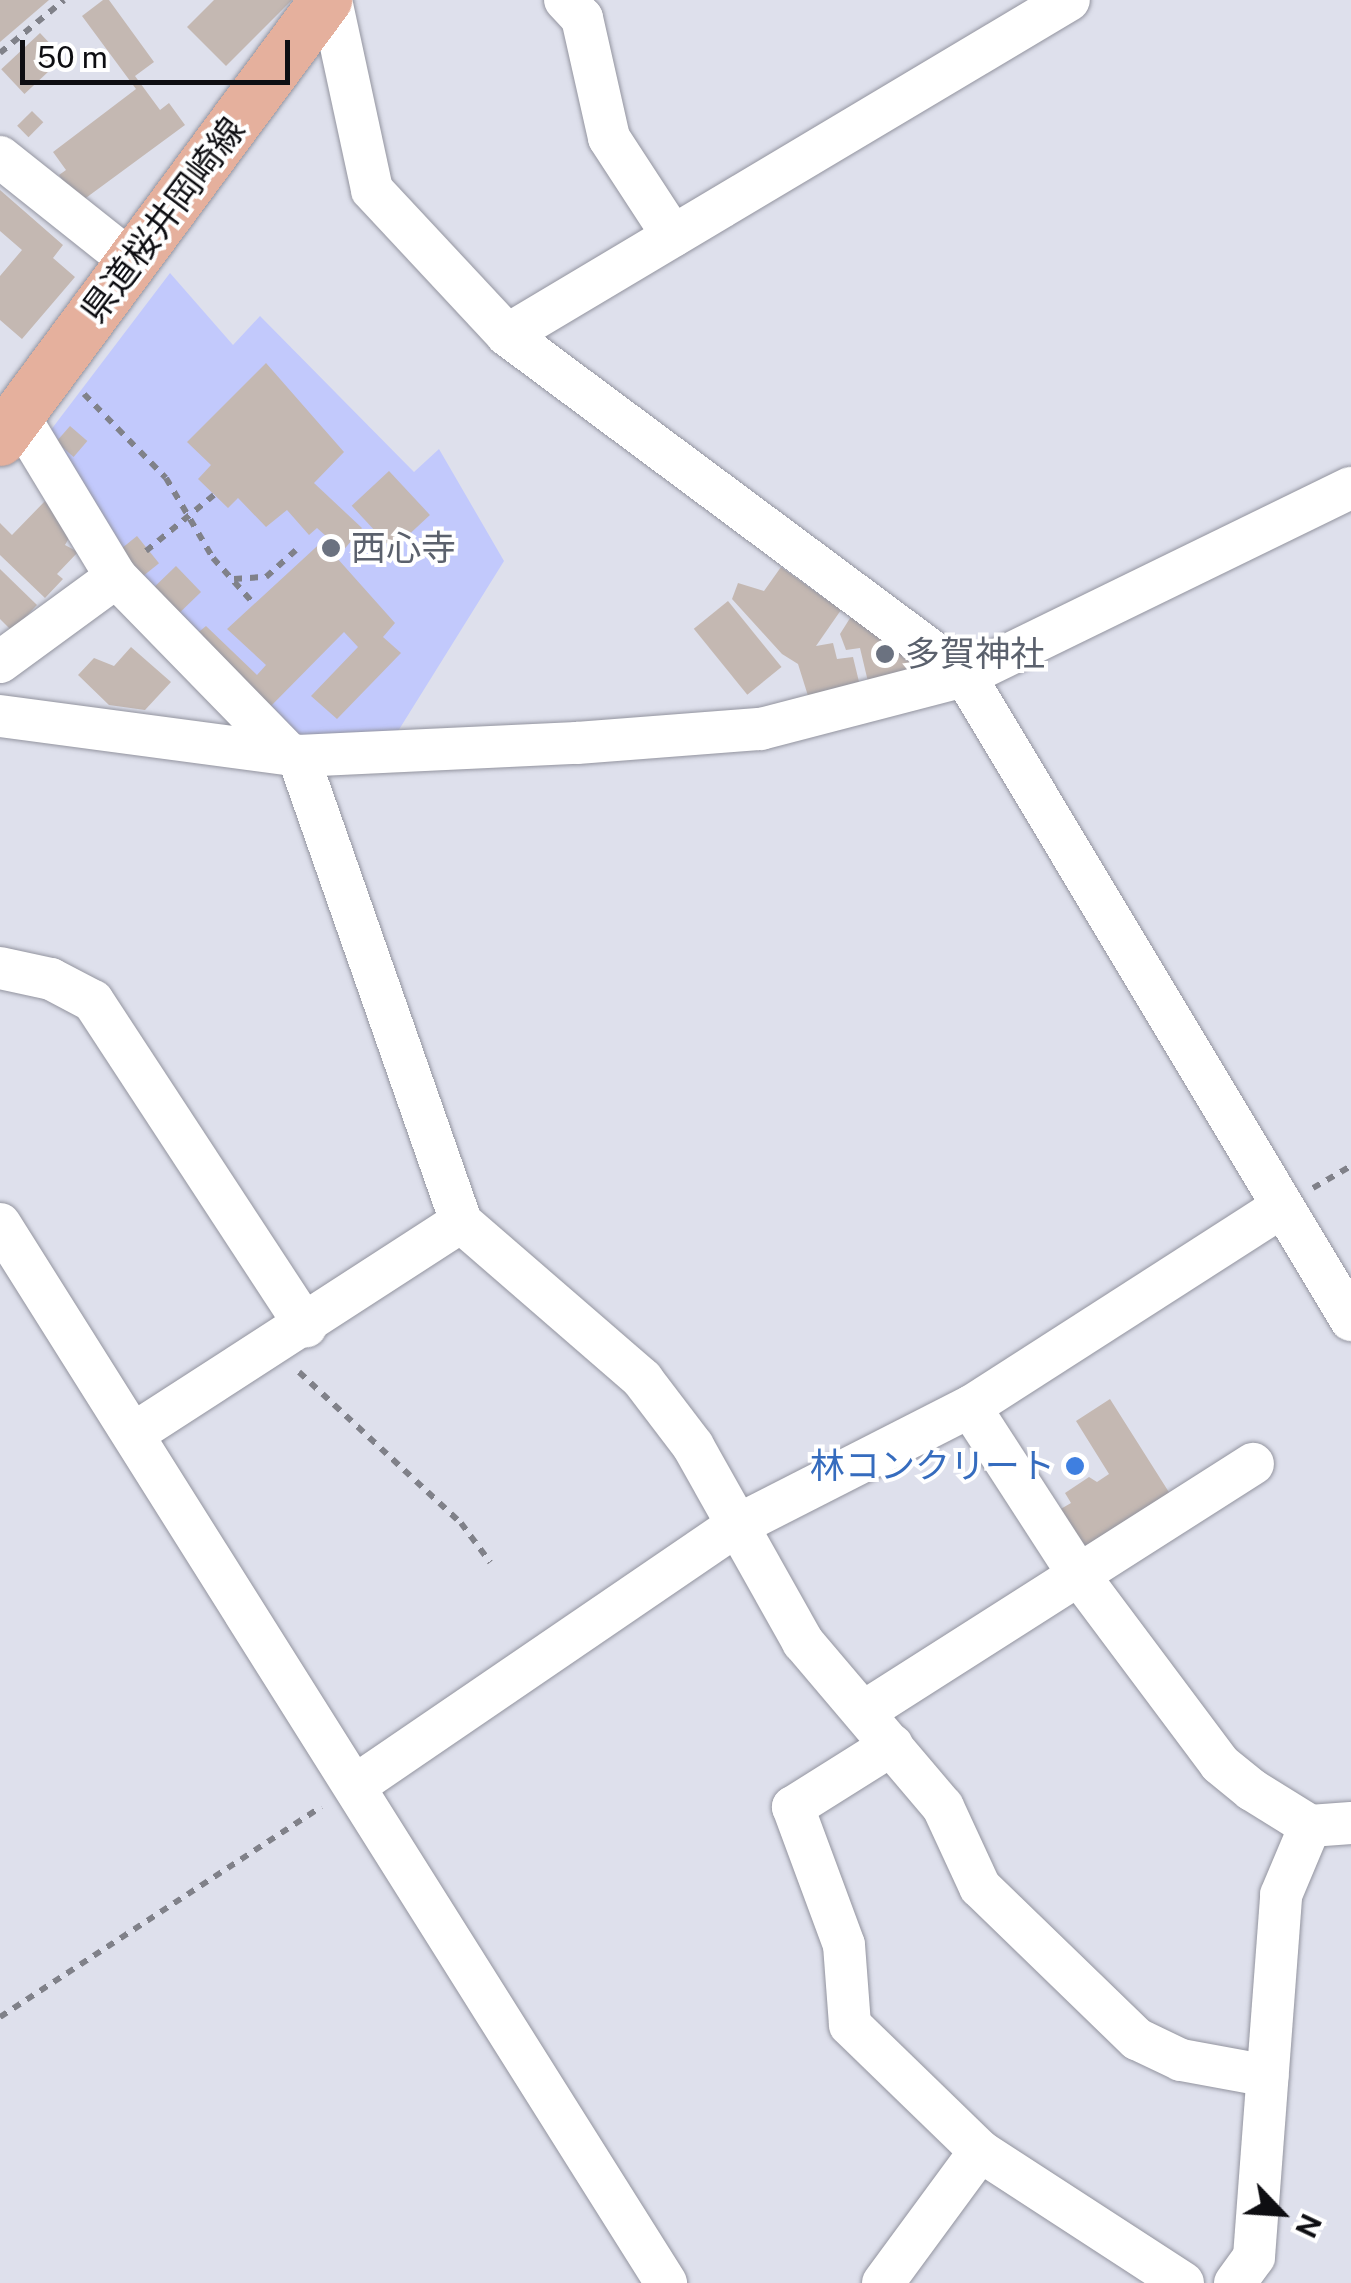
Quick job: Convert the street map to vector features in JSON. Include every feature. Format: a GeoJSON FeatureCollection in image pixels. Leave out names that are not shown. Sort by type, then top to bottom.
{"type":"FeatureCollection","features":[{"type":"Feature","properties":{"kind":"main road","name":"県道桜井岡崎線"},"geometry":{"type":"LineString","coordinates":[[9,428],[329,0]]}},
{"type":"Feature","properties":{"kind":"street"},"geometry":{"type":"LineString","coordinates":[[329,0],[372,190],[507,335],[966,676],[1351,1320]]}},
{"type":"Feature","properties":{"kind":"street"},"geometry":{"type":"LineString","coordinates":[[565,0],[582,18],[609,138],[673,236]]}},
{"type":"Feature","properties":{"kind":"street"},"geometry":{"type":"LineString","coordinates":[[507,335],[1069,0]]}},
{"type":"Feature","properties":{"kind":"street"},"geometry":{"type":"LineString","coordinates":[[0,156],[132,262]]}},
{"type":"Feature","properties":{"kind":"street"},"geometry":{"type":"LineString","coordinates":[[9,428],[116,576],[294,755],[461,1222],[642,1378],[693,1446],[803,1642],[943,1807],[980,1887],[1137,2040],[1182,2060],[1268,2076]]}},
{"type":"Feature","properties":{"kind":"street"},"geometry":{"type":"LineString","coordinates":[[0,716],[294,755],[577,744],[761,729],[966,676],[1351,488]]}},
{"type":"Feature","properties":{"kind":"street"},"geometry":{"type":"LineString","coordinates":[[0,662],[116,576]]}},
{"type":"Feature","properties":{"kind":"street"},"geometry":{"type":"LineString","coordinates":[[0,968],[52,978],[93,1001],[290,1336]]}},
{"type":"Feature","properties":{"kind":"street"},"geometry":{"type":"LineString","coordinates":[[356,1784],[736,1526],[970,1407],[1282,1207]]}},
{"type":"Feature","properties":{"kind":"street"},"geometry":{"type":"LineString","coordinates":[[134,1434],[461,1222]]}},
{"type":"Feature","properties":{"kind":"street"},"geometry":{"type":"LineString","coordinates":[[0,1224],[356,1784],[666,2283]]}},
{"type":"Feature","properties":{"kind":"street"},"geometry":{"type":"LineString","coordinates":[[970,1407],[1078,1574],[1220,1764],[1252,1790],[1331,1825],[1281,1896],[1254,2256],[1236,2283]]}},
{"type":"Feature","properties":{"kind":"street"},"geometry":{"type":"LineString","coordinates":[[865,1711],[1253,1464]]}},
{"type":"Feature","properties":{"kind":"street"},"geometry":{"type":"LineString","coordinates":[[892,1744],[792,1807],[844,1945],[850,2025],[980,2151],[1183,2283]]}},
{"type":"Feature","properties":{"kind":"street"},"geometry":{"type":"LineString","coordinates":[[884,2283],[980,2151]]}},
{"type":"Feature","properties":{"kind":"path"},"geometry":{"type":"LineString","coordinates":[[0,53],[64,0]]}},
{"type":"Feature","properties":{"kind":"path"},"geometry":{"type":"LineString","coordinates":[[72,382],[166,478],[213,558],[254,604]]}},
{"type":"Feature","properties":{"kind":"path"},"geometry":{"type":"LineString","coordinates":[[116,576],[214,494]]}},
{"type":"Feature","properties":{"kind":"path"},"geometry":{"type":"LineString","coordinates":[[232,579],[266,577],[296,550]]}},
{"type":"Feature","properties":{"kind":"path"},"geometry":{"type":"LineString","coordinates":[[290,1336],[461,1523],[490,1562]]}},
{"type":"Feature","properties":{"kind":"path"},"geometry":{"type":"LineString","coordinates":[[0,2017],[356,1784]]}},
{"type":"Feature","properties":{"kind":"shaded area"},"geometry":{"type":"Polygon","coordinates":[[[170,273],[233,345],[260,316],[414,472],[439,449],[504,561],[395,736],[285,737],[147,600],[44,439],[170,273]]]}},
{"type":"Feature","properties":{"kind":"building"},"geometry":{"type":"Polygon","coordinates":[[[0,0],[49,0],[0,42],[0,0]]]}},
{"type":"Feature","properties":{"kind":"building"},"geometry":{"type":"Polygon","coordinates":[[[103,0],[109,0],[154,62],[135,76],[160,110],[169,103],[185,125],[79,203],[59,175],[66,170],[53,152],[136,89],[82,16],[103,0]]]}},
{"type":"Feature","properties":{"kind":"building"},"geometry":{"type":"Polygon","coordinates":[[[214,0],[292,0],[226,66],[187,27],[214,0]]]}},
{"type":"Feature","properties":{"kind":"building"},"geometry":{"type":"Polygon","coordinates":[[[40,33],[63,58],[24,94],[1,69],[40,33]]]}},
{"type":"Feature","properties":{"kind":"building"},"geometry":{"type":"Polygon","coordinates":[[[32,111],[43,122],[28,137],[17,126],[32,111]]]}},
{"type":"Feature","properties":{"kind":"building"},"geometry":{"type":"Polygon","coordinates":[[[0,190],[63,245],[53,258],[75,277],[22,339],[0,320],[0,276],[22,250],[0,231],[0,190]]]}},
{"type":"Feature","properties":{"kind":"building","name":"西心寺"},"geometry":{"type":"Polygon","coordinates":[[[266,363],[344,452],[314,483],[362,528],[337,558],[395,623],[383,637],[401,653],[337,719],[311,696],[358,647],[344,632],[267,710],[195,635],[206,626],[257,675],[266,665],[227,629],[327,537],[317,528],[309,535],[287,510],[266,527],[238,498],[228,508],[198,479],[211,465],[187,442],[266,363]]]}},
{"type":"Feature","properties":{"kind":"building"},"geometry":{"type":"Polygon","coordinates":[[[70,426],[87,441],[74,457],[56,442],[70,426]]]}},
{"type":"Feature","properties":{"kind":"building"},"geometry":{"type":"Polygon","coordinates":[[[389,471],[430,515],[393,550],[352,506],[389,471]]]}},
{"type":"Feature","properties":{"kind":"building"},"geometry":{"type":"Polygon","coordinates":[[[45,501],[74,529],[65,545],[78,552],[57,574],[63,579],[45,598],[0,555],[0,523],[12,535],[45,501]]]}},
{"type":"Feature","properties":{"kind":"building"},"geometry":{"type":"Polygon","coordinates":[[[137,536],[159,563],[142,577],[120,550],[137,536]]]}},
{"type":"Feature","properties":{"kind":"building"},"geometry":{"type":"Polygon","coordinates":[[[176,566],[201,592],[178,614],[153,588],[176,566]]]}},
{"type":"Feature","properties":{"kind":"building"},"geometry":{"type":"Polygon","coordinates":[[[781,567],[841,610],[816,646],[833,643],[837,659],[853,657],[860,686],[809,699],[798,664],[782,654],[732,599],[738,583],[764,591],[781,567]]]}},
{"type":"Feature","properties":{"kind":"building"},"geometry":{"type":"Polygon","coordinates":[[[0,569],[37,605],[12,631],[0,619],[0,569]]]}},
{"type":"Feature","properties":{"kind":"building"},"geometry":{"type":"Polygon","coordinates":[[[728,601],[781,667],[747,695],[694,629],[728,601]]]}},
{"type":"Feature","properties":{"kind":"building","name":"多賀神社"},"geometry":{"type":"Polygon","coordinates":[[[852,615],[914,659],[909,679],[869,686],[860,648],[846,650],[840,634],[852,615]]]}},
{"type":"Feature","properties":{"kind":"building"},"geometry":{"type":"Polygon","coordinates":[[[131,647],[171,682],[145,710],[109,705],[78,675],[94,658],[114,666],[131,647]]]}},
{"type":"Feature","properties":{"kind":"building"},"geometry":{"type":"Polygon","coordinates":[[[1110,1399],[1172,1497],[1086,1552],[1059,1510],[1071,1503],[1065,1493],[1089,1477],[1097,1482],[1109,1474],[1076,1421],[1110,1399]]]}},
{"type":"Feature","properties":{"kind":"place","name":"西心寺"},"geometry":{"type":"Point","coordinates":[331,548]}},
{"type":"Feature","properties":{"kind":"place","name":"多賀神社"},"geometry":{"type":"Point","coordinates":[885,654]}},
{"type":"Feature","properties":{"kind":"place","name":"林コンクリート"},"geometry":{"type":"Point","coordinates":[1075,1466]}}]}
